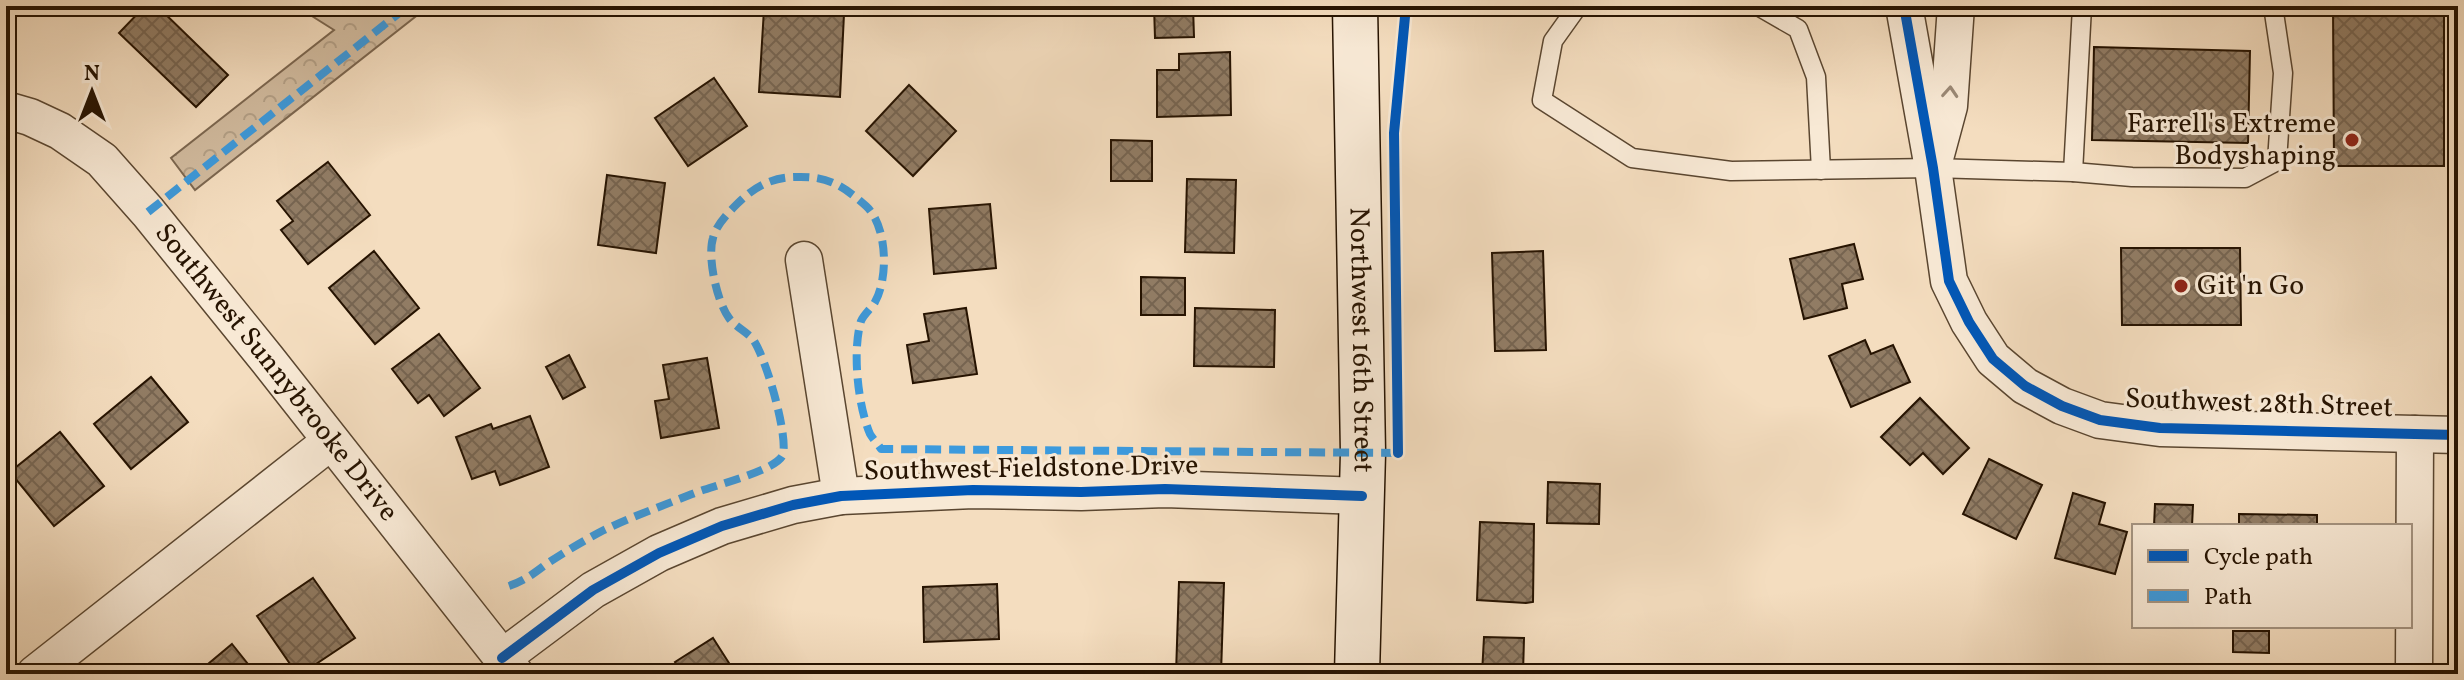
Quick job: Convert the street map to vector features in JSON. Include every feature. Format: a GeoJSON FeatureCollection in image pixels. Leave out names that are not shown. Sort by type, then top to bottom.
{"type":"FeatureCollection","features":[{"type":"Feature","properties":{"kind":"main road","name":"Northwest 16th Street"},"geometry":{"type":"LineString","coordinates":[[1355,6],[1363,453],[1357,674]]}},
{"type":"Feature","properties":{"kind":"street","name":"Southwest 28th Street"},"geometry":{"type":"LineString","coordinates":[[1904,6],[1933,168],[1949,281],[1969,322],[1993,359],[2025,386],[2062,406],[2100,420],[2160,428],[2458,435]]}},
{"type":"Feature","properties":{"kind":"street"},"geometry":{"type":"LineString","coordinates":[[1933,168],[1949,106],[1956,6]]}},
{"type":"Feature","properties":{"kind":"street","name":"Southwest Sunnybrooke Drive"},"geometry":{"type":"LineString","coordinates":[[6,110],[60,131],[102,160],[148,212],[508,666]]}},
{"type":"Feature","properties":{"kind":"street"},"geometry":{"type":"LineString","coordinates":[[804,260],[841,496]]}},
{"type":"Feature","properties":{"kind":"street"},"geometry":{"type":"LineString","coordinates":[[2414,674],[2415,434]]}},
{"type":"Feature","properties":{"kind":"street"},"geometry":{"type":"LineString","coordinates":[[35,674],[331,441]]}},
{"type":"Feature","properties":{"kind":"street","name":"Southwest Fieldstone Drive"},"geometry":{"type":"LineString","coordinates":[[508,666],[593,590],[659,553],[722,526],[793,505],[841,496],[946,490],[1081,492],[1165,489],[1362,496]]}},
{"type":"Feature","properties":{"kind":"lane"},"geometry":{"type":"LineString","coordinates":[[1578,6],[1553,41],[1542,100],[1632,158],[1731,171],[1933,168],[2132,177],[2245,178],[2277,161],[2283,73],[2273,6]]}},
{"type":"Feature","properties":{"kind":"lane"},"geometry":{"type":"LineString","coordinates":[[1758,6],[1798,29],[1816,77],[1821,170]]}},
{"type":"Feature","properties":{"kind":"lane"},"geometry":{"type":"LineString","coordinates":[[2073,172],[2082,7],[2097,6]]}},
{"type":"Feature","properties":{"kind":"green space"},"geometry":{"type":"Polygon","coordinates":[[[296,6],[429,6],[195,190],[171,158],[334,30],[296,6]]]}},
{"type":"Feature","properties":{"kind":"building"},"geometry":{"type":"Polygon","coordinates":[[[145,6],[157,6],[228,75],[196,107],[119,33],[145,6]]]}},
{"type":"Feature","properties":{"kind":"building"},"geometry":{"type":"Polygon","coordinates":[[[1154,6],[1193,6],[1194,37],[1155,38],[1154,6]]]}},
{"type":"Feature","properties":{"kind":"building"},"geometry":{"type":"Polygon","coordinates":[[[2333,6],[2444,6],[2444,166],[2334,166],[2333,6]]]}},
{"type":"Feature","properties":{"kind":"building"},"geometry":{"type":"Polygon","coordinates":[[[764,9],[844,14],[840,97],[759,92],[764,9]]]}},
{"type":"Feature","properties":{"kind":"building"},"geometry":{"type":"Polygon","coordinates":[[[2094,47],[2250,51],[2248,143],[2092,140],[2094,47]]]}},
{"type":"Feature","properties":{"kind":"building"},"geometry":{"type":"Polygon","coordinates":[[[1230,52],[1231,115],[1157,117],[1157,70],[1179,70],[1179,54],[1230,52]]]}},
{"type":"Feature","properties":{"kind":"building"},"geometry":{"type":"Polygon","coordinates":[[[714,78],[747,126],[688,166],[655,118],[714,78]]]}},
{"type":"Feature","properties":{"kind":"building"},"geometry":{"type":"Polygon","coordinates":[[[909,85],[956,131],[913,176],[866,131],[909,85]]]}},
{"type":"Feature","properties":{"kind":"building"},"geometry":{"type":"Polygon","coordinates":[[[1111,140],[1152,141],[1152,181],[1111,181],[1111,140]]]}},
{"type":"Feature","properties":{"kind":"building"},"geometry":{"type":"Polygon","coordinates":[[[328,162],[370,215],[308,264],[281,230],[293,221],[277,201],[328,162]]]}},
{"type":"Feature","properties":{"kind":"building"},"geometry":{"type":"Polygon","coordinates":[[[607,175],[665,183],[656,253],[598,245],[607,175]]]}},
{"type":"Feature","properties":{"kind":"building"},"geometry":{"type":"Polygon","coordinates":[[[1187,179],[1236,180],[1234,253],[1185,252],[1187,179]]]}},
{"type":"Feature","properties":{"kind":"building"},"geometry":{"type":"Polygon","coordinates":[[[990,204],[996,268],[934,274],[929,209],[990,204]]]}},
{"type":"Feature","properties":{"kind":"building"},"geometry":{"type":"Polygon","coordinates":[[[1854,244],[1863,279],[1842,284],[1847,308],[1804,319],[1790,259],[1854,244]]]}},
{"type":"Feature","properties":{"kind":"building","name":"Git 'n Go"},"geometry":{"type":"Polygon","coordinates":[[[2121,248],[2240,248],[2241,325],[2122,325],[2121,248]]]}},
{"type":"Feature","properties":{"kind":"building"},"geometry":{"type":"Polygon","coordinates":[[[374,251],[419,308],[375,344],[329,288],[374,251]]]}},
{"type":"Feature","properties":{"kind":"building"},"geometry":{"type":"Polygon","coordinates":[[[1543,251],[1546,350],[1495,351],[1492,253],[1543,251]]]}},
{"type":"Feature","properties":{"kind":"building"},"geometry":{"type":"Polygon","coordinates":[[[1141,277],[1185,278],[1185,315],[1141,315],[1141,277]]]}},
{"type":"Feature","properties":{"kind":"building"},"geometry":{"type":"Polygon","coordinates":[[[966,308],[977,374],[913,383],[907,345],[929,341],[924,314],[966,308]]]}},
{"type":"Feature","properties":{"kind":"building"},"geometry":{"type":"Polygon","coordinates":[[[1195,308],[1275,310],[1274,367],[1194,366],[1195,308]]]}},
{"type":"Feature","properties":{"kind":"building"},"geometry":{"type":"Polygon","coordinates":[[[439,334],[480,388],[444,416],[429,395],[418,403],[392,369],[439,334]]]}},
{"type":"Feature","properties":{"kind":"building"},"geometry":{"type":"Polygon","coordinates":[[[1865,340],[1871,354],[1893,345],[1910,382],[1851,407],[1829,356],[1865,340]]]}},
{"type":"Feature","properties":{"kind":"building"},"geometry":{"type":"Polygon","coordinates":[[[569,355],[585,387],[563,399],[546,367],[569,355]]]}},
{"type":"Feature","properties":{"kind":"building"},"geometry":{"type":"Polygon","coordinates":[[[707,358],[719,428],[661,438],[655,401],[669,399],[663,365],[707,358]]]}},
{"type":"Feature","properties":{"kind":"building"},"geometry":{"type":"Polygon","coordinates":[[[151,377],[188,422],[131,469],[94,424],[151,377]]]}},
{"type":"Feature","properties":{"kind":"building"},"geometry":{"type":"Polygon","coordinates":[[[1920,398],[1969,448],[1943,474],[1923,453],[1910,465],[1881,437],[1920,398]]]}},
{"type":"Feature","properties":{"kind":"building"},"geometry":{"type":"Polygon","coordinates":[[[530,416],[549,467],[500,485],[495,471],[472,479],[456,437],[491,424],[493,429],[530,416]]]}},
{"type":"Feature","properties":{"kind":"building"},"geometry":{"type":"Polygon","coordinates":[[[60,432],[104,486],[54,526],[10,472],[60,432]]]}},
{"type":"Feature","properties":{"kind":"building"},"geometry":{"type":"Polygon","coordinates":[[[1989,459],[2042,485],[2016,539],[1963,514],[1989,459]]]}},
{"type":"Feature","properties":{"kind":"building"},"geometry":{"type":"Polygon","coordinates":[[[1548,482],[1600,484],[1599,524],[1547,523],[1548,482]]]}},
{"type":"Feature","properties":{"kind":"building"},"geometry":{"type":"Polygon","coordinates":[[[2073,493],[2105,503],[2099,524],[2127,532],[2115,574],[2055,558],[2073,493]]]}},
{"type":"Feature","properties":{"kind":"building"},"geometry":{"type":"Polygon","coordinates":[[[2155,504],[2193,505],[2192,524],[2154,524],[2155,504]]]}},
{"type":"Feature","properties":{"kind":"building"},"geometry":{"type":"Polygon","coordinates":[[[2239,514],[2317,515],[2317,524],[2239,524],[2239,514]]]}},
{"type":"Feature","properties":{"kind":"building"},"geometry":{"type":"Polygon","coordinates":[[[1480,522],[1534,524],[1533,602],[1477,600],[1480,522]]]}},
{"type":"Feature","properties":{"kind":"building"},"geometry":{"type":"Polygon","coordinates":[[[313,578],[355,638],[297,674],[257,616],[313,578]]]}},
{"type":"Feature","properties":{"kind":"building"},"geometry":{"type":"Polygon","coordinates":[[[1179,582],[1224,583],[1221,674],[1176,674],[1179,582]]]}},
{"type":"Feature","properties":{"kind":"building"},"geometry":{"type":"Polygon","coordinates":[[[997,584],[999,639],[924,642],[923,587],[997,584]]]}},
{"type":"Feature","properties":{"kind":"building"},"geometry":{"type":"Polygon","coordinates":[[[2233,631],[2269,631],[2269,653],[2233,652],[2233,631]]]}},
{"type":"Feature","properties":{"kind":"building"},"geometry":{"type":"Polygon","coordinates":[[[1484,637],[1524,638],[1523,674],[1482,674],[1484,637]]]}},
{"type":"Feature","properties":{"kind":"building"},"geometry":{"type":"Polygon","coordinates":[[[713,638],[736,674],[683,674],[675,662],[713,638]]]}},
{"type":"Feature","properties":{"kind":"building"},"geometry":{"type":"Polygon","coordinates":[[[232,644],[256,674],[196,674],[232,644]]]}},
{"type":"Feature","properties":{"kind":"marked path"},"geometry":{"type":"LineString","coordinates":[[148,212],[408,6]]}},
{"type":"Feature","properties":{"kind":"marked path"},"geometry":{"type":"LineString","coordinates":[[509,586],[602,531],[692,494],[757,472],[779,460],[784,444],[774,394],[752,338],[731,321],[725,311],[714,279],[711,246],[723,219],[743,198],[771,181],[787,177],[817,178],[842,187],[866,206],[878,226],[884,266],[875,302],[861,321],[857,363],[866,422],[881,449],[1398,453]]}},
{"type":"Feature","properties":{"kind":"cycle path"},"geometry":{"type":"LineString","coordinates":[[1398,453],[1394,133],[1406,6]]}},
{"type":"Feature","properties":{"kind":"cycle path"},"geometry":{"type":"LineString","coordinates":[[1904,6],[1933,168],[1949,281],[1969,322],[1993,359],[2025,386],[2062,406],[2100,420],[2160,428],[2458,435]]}},
{"type":"Feature","properties":{"kind":"cycle path"},"geometry":{"type":"LineString","coordinates":[[502,658],[593,590],[659,553],[722,526],[793,505],[841,496],[973,490],[1081,492],[1165,489],[1362,496]]}},
{"type":"Feature","properties":{"kind":"place","name":"Farrell's Extreme Bodyshaping"},"geometry":{"type":"Point","coordinates":[2352,140]}},
{"type":"Feature","properties":{"kind":"place","name":"Git 'n Go"},"geometry":{"type":"Point","coordinates":[2181,286]}}]}
